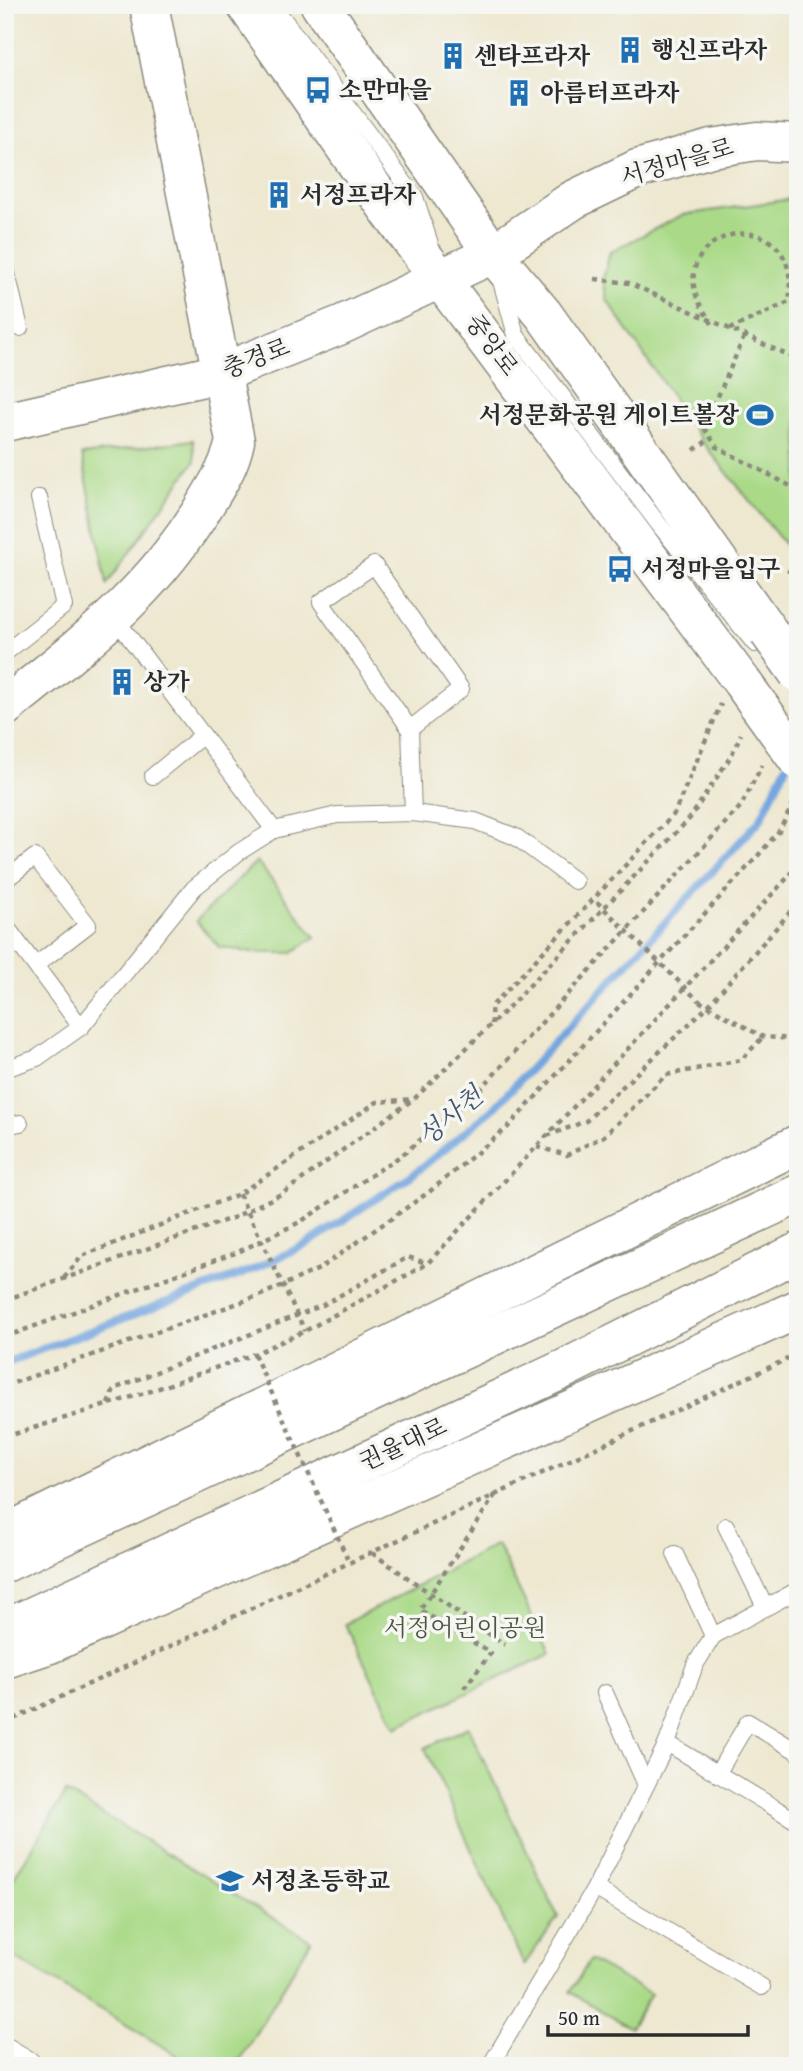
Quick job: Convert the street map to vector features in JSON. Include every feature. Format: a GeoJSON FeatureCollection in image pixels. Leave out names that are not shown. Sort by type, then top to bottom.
{"type":"FeatureCollection","features":[{"type":"Feature","properties":{"kind":"main road"},"geometry":{"type":"LineString","coordinates":[[5,707],[115,618],[188,534],[231,462],[235,441],[149,5]]}},
{"type":"Feature","properties":{"kind":"main road","name":"중앙로"},"geometry":{"type":"LineString","coordinates":[[246,5],[731,693],[782,758]]}},
{"type":"Feature","properties":{"kind":"main road"},"geometry":{"type":"LineString","coordinates":[[320,5],[493,254],[544,315],[762,638],[798,673]]}},
{"type":"Feature","properties":{"kind":"main road","name":"서정마을로"},"geometry":{"type":"LineString","coordinates":[[493,254],[573,200],[637,169],[711,148],[757,141],[798,143]]}},
{"type":"Feature","properties":{"kind":"main road","name":"충경로"},"geometry":{"type":"LineString","coordinates":[[5,422],[221,373],[341,325],[493,254]]}},
{"type":"Feature","properties":{"kind":"main road"},"geometry":{"type":"LineString","coordinates":[[5,1534],[798,1144]]}},
{"type":"Feature","properties":{"kind":"main road"},"geometry":{"type":"LineString","coordinates":[[5,1563],[798,1194]]}},
{"type":"Feature","properties":{"kind":"main road","name":"권율대로"},"geometry":{"type":"LineString","coordinates":[[5,1629],[564,1369],[798,1252]]}},
{"type":"Feature","properties":{"kind":"main road"},"geometry":{"type":"LineString","coordinates":[[5,1659],[50,1644],[798,1309]]}},
{"type":"Feature","properties":{"kind":"street"},"geometry":{"type":"LineString","coordinates":[[5,2054],[25,2066]]}},
{"type":"Feature","properties":{"kind":"lane"},"geometry":{"type":"LineString","coordinates":[[273,5],[415,197],[441,278]]}},
{"type":"Feature","properties":{"kind":"lane"},"geometry":{"type":"LineString","coordinates":[[5,265],[20,328]]}},
{"type":"Feature","properties":{"kind":"lane"},"geometry":{"type":"LineString","coordinates":[[5,653],[64,606],[39,498]]}},
{"type":"Feature","properties":{"kind":"lane"},"geometry":{"type":"LineString","coordinates":[[410,729],[461,689],[374,565],[321,603],[410,729],[414,813]]}},
{"type":"Feature","properties":{"kind":"lane"},"geometry":{"type":"LineString","coordinates":[[115,618],[274,830]]}},
{"type":"Feature","properties":{"kind":"lane"},"geometry":{"type":"LineString","coordinates":[[153,775],[202,735]]}},
{"type":"Feature","properties":{"kind":"lane"},"geometry":{"type":"LineString","coordinates":[[5,1069],[37,1058],[81,1027],[194,888],[239,852],[274,830],[337,815],[414,813],[475,821],[516,837],[575,881]]}},
{"type":"Feature","properties":{"kind":"lane"},"geometry":{"type":"LineString","coordinates":[[5,880],[35,857],[88,925],[36,965]]}},
{"type":"Feature","properties":{"kind":"lane"},"geometry":{"type":"LineString","coordinates":[[5,925],[81,1027]]}},
{"type":"Feature","properties":{"kind":"lane"},"geometry":{"type":"LineString","coordinates":[[726,1526],[765,1607]]}},
{"type":"Feature","properties":{"kind":"lane"},"geometry":{"type":"LineString","coordinates":[[675,1554],[713,1636]]}},
{"type":"Feature","properties":{"kind":"lane"},"geometry":{"type":"LineString","coordinates":[[490,2066],[595,1888],[667,1742],[695,1665],[713,1636],[798,1590]]}},
{"type":"Feature","properties":{"kind":"lane"},"geometry":{"type":"LineString","coordinates":[[605,1693],[646,1784]]}},
{"type":"Feature","properties":{"kind":"lane"},"geometry":{"type":"LineString","coordinates":[[717,1774],[748,1722],[798,1752]]}},
{"type":"Feature","properties":{"kind":"lane"},"geometry":{"type":"LineString","coordinates":[[667,1742],[798,1822]]}},
{"type":"Feature","properties":{"kind":"lane"},"geometry":{"type":"LineString","coordinates":[[595,1888],[762,1987]]}},
{"type":"Feature","properties":{"kind":"path"},"geometry":{"type":"LineString","coordinates":[[712,324],[696,294],[697,266],[715,241],[746,231],[775,241],[788,256],[795,279],[789,302],[728,330]]}},
{"type":"Feature","properties":{"kind":"path"},"geometry":{"type":"LineString","coordinates":[[595,279],[629,283],[712,324],[798,360]]}},
{"type":"Feature","properties":{"kind":"path"},"geometry":{"type":"LineString","coordinates":[[744,337],[704,428],[717,447],[798,490]]}},
{"type":"Feature","properties":{"kind":"path"},"geometry":{"type":"LineString","coordinates":[[694,450],[711,438]]}},
{"type":"Feature","properties":{"kind":"path"},"geometry":{"type":"LineString","coordinates":[[788,573],[798,555]]}},
{"type":"Feature","properties":{"kind":"path"},"geometry":{"type":"LineString","coordinates":[[492,1024],[491,1007],[674,814],[731,693]]}},
{"type":"Feature","properties":{"kind":"path"},"geometry":{"type":"LineString","coordinates":[[5,1300],[247,1211],[283,1193],[415,1098],[492,1024],[691,818],[731,756],[742,731]]}},
{"type":"Feature","properties":{"kind":"path"},"geometry":{"type":"LineString","coordinates":[[5,1337],[238,1252],[300,1223],[402,1155],[476,1094],[782,758]]}},
{"type":"Feature","properties":{"kind":"path"},"geometry":{"type":"LineString","coordinates":[[5,1386],[261,1295],[319,1269],[429,1192],[508,1128],[756,858],[779,831],[798,795]]}},
{"type":"Feature","properties":{"kind":"path"},"geometry":{"type":"LineString","coordinates":[[5,1437],[254,1354],[305,1331],[427,1264],[791,874],[798,861]]}},
{"type":"Feature","properties":{"kind":"path"},"geometry":{"type":"LineString","coordinates":[[597,902],[706,1008],[763,1037],[798,1039]]}},
{"type":"Feature","properties":{"kind":"path"},"geometry":{"type":"LineString","coordinates":[[546,1136],[586,1121],[706,1008],[798,903]]}},
{"type":"Feature","properties":{"kind":"path"},"geometry":{"type":"LineString","coordinates":[[537,1147],[567,1155],[604,1136],[666,1075],[741,1060],[763,1037]]}},
{"type":"Feature","properties":{"kind":"path"},"geometry":{"type":"LineString","coordinates":[[62,1280],[82,1256],[239,1194],[377,1102],[415,1098]]}},
{"type":"Feature","properties":{"kind":"path"},"geometry":{"type":"LineString","coordinates":[[239,1194],[305,1331]]}},
{"type":"Feature","properties":{"kind":"path"},"geometry":{"type":"LineString","coordinates":[[108,1404],[114,1389],[323,1305],[408,1257],[427,1264]]}},
{"type":"Feature","properties":{"kind":"path"},"geometry":{"type":"LineString","coordinates":[[254,1354],[349,1562]]}},
{"type":"Feature","properties":{"kind":"path"},"geometry":{"type":"LineString","coordinates":[[5,1723],[798,1354]]}},
{"type":"Feature","properties":{"kind":"path"},"geometry":{"type":"LineString","coordinates":[[464,1688],[491,1653],[420,1610],[496,1494]]}},
{"type":"Feature","properties":{"kind":"path"},"geometry":{"type":"LineString","coordinates":[[371,1553],[505,1645]]}},
{"type":"Feature","properties":{"kind":"green space"},"geometry":{"type":"Polygon","coordinates":[[[798,198],[798,561],[704,444],[607,300],[603,279],[610,252],[682,215],[798,198]]]}},
{"type":"Feature","properties":{"kind":"green space"},"geometry":{"type":"Polygon","coordinates":[[[193,440],[195,461],[107,584],[82,455],[193,440]]]}},
{"type":"Feature","properties":{"kind":"green space"},"geometry":{"type":"Polygon","coordinates":[[[257,861],[315,937],[292,953],[254,953],[219,947],[196,921],[257,861]]]}},
{"type":"Feature","properties":{"kind":"green space","name":"서정어린이공원"},"geometry":{"type":"Polygon","coordinates":[[[497,1544],[550,1654],[396,1727],[345,1624],[497,1544]]]}},
{"type":"Feature","properties":{"kind":"green space"},"geometry":{"type":"Polygon","coordinates":[[[468,1727],[558,1917],[524,1965],[425,1748],[468,1727]]]}},
{"type":"Feature","properties":{"kind":"green space"},"geometry":{"type":"Polygon","coordinates":[[[66,1792],[311,1941],[236,2066],[195,2066],[5,1952],[5,1892],[66,1792]]]}},
{"type":"Feature","properties":{"kind":"green space"},"geometry":{"type":"Polygon","coordinates":[[[590,1960],[651,1994],[630,2028],[570,1992],[590,1960]]]}},
{"type":"Feature","properties":{"kind":"waterway","name":"성사천"},"geometry":{"type":"LineString","coordinates":[[5,1363],[250,1271],[307,1244],[415,1173],[492,1110],[760,820],[787,764]]}},
{"type":"Feature","properties":{"kind":"place","name":"행신프라자"},"geometry":{"type":"Point","coordinates":[630,50]}},
{"type":"Feature","properties":{"kind":"place","name":"센타프라자"},"geometry":{"type":"Point","coordinates":[453,56]}},
{"type":"Feature","properties":{"kind":"place","name":"소만마을"},"geometry":{"type":"Point","coordinates":[318,90]}},
{"type":"Feature","properties":{"kind":"place","name":"아름터프라자"},"geometry":{"type":"Point","coordinates":[519,93]}},
{"type":"Feature","properties":{"kind":"place","name":"서정프라자"},"geometry":{"type":"Point","coordinates":[279,195]}},
{"type":"Feature","properties":{"kind":"place","name":"서정문화공원 게이트볼장"},"geometry":{"type":"Point","coordinates":[760,415]}},
{"type":"Feature","properties":{"kind":"place","name":"서정마을입구"},"geometry":{"type":"Point","coordinates":[620,569]}},
{"type":"Feature","properties":{"kind":"place","name":"상가"},"geometry":{"type":"Point","coordinates":[122,682]}},
{"type":"Feature","properties":{"kind":"place","name":"서정초등학교"},"geometry":{"type":"Point","coordinates":[230,1881]}}]}
